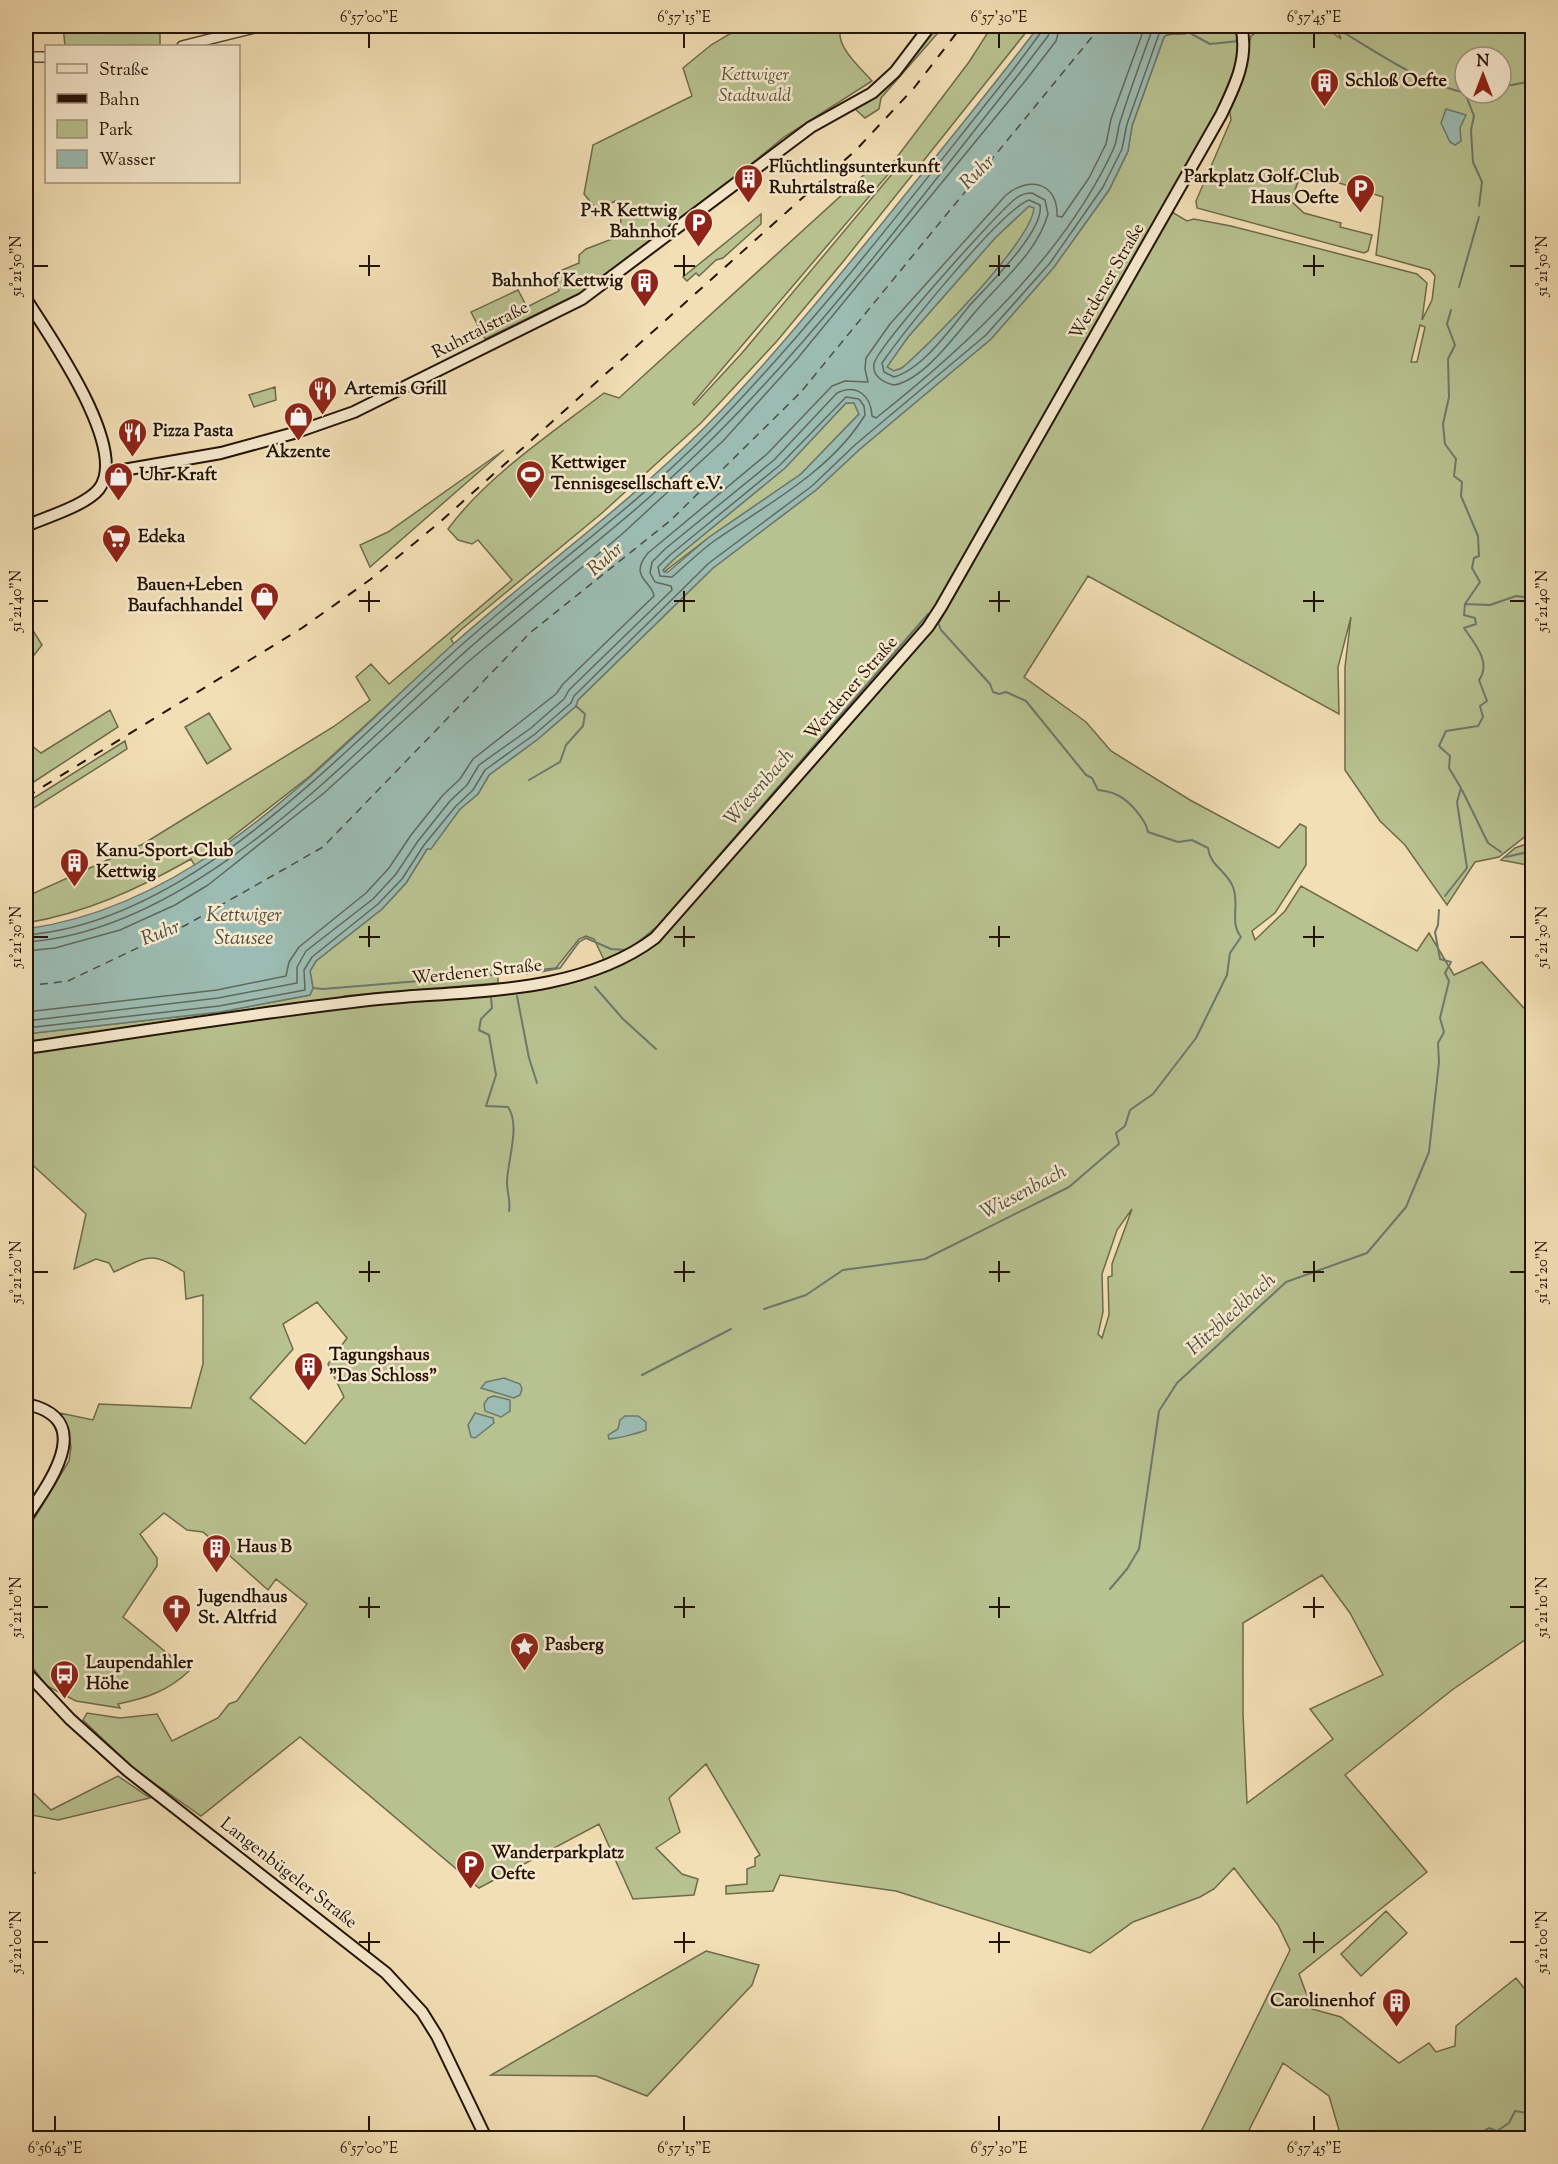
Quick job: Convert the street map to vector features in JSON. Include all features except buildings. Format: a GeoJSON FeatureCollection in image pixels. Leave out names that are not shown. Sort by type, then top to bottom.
{"type":"FeatureCollection","features":[{"type":"Feature","properties":{"kind":"main road","name":"Ruhrtalstraße"},"geometry":{"type":"LineString","coordinates":[[106,473],[221,453],[294,433],[354,412],[582,299],[811,127],[872,93],[895,72],[930,26]]}},
{"type":"Feature","properties":{"kind":"main road","name":"Werdener Straße"},"geometry":{"type":"LineString","coordinates":[[26,1048],[361,1000],[553,981],[605,967],[638,951],[654,938],[928,627],[941,607],[1221,115],[1242,63],[1245,41],[1241,26]]}},
{"type":"Feature","properties":{"kind":"main road"},"geometry":{"type":"LineString","coordinates":[[26,299],[80,384],[92,409],[105,455],[106,473],[101,486],[92,495],[26,526]]}},
{"type":"Feature","properties":{"kind":"main road"},"geometry":{"type":"LineString","coordinates":[[26,1404],[52,1415],[64,1442],[63,1456],[57,1470],[26,1518]]}},
{"type":"Feature","properties":{"kind":"main road","name":"Langenbügeler Straße"},"geometry":{"type":"LineString","coordinates":[[26,1672],[69,1719],[128,1771],[394,1982],[422,2012],[437,2036],[486,2139]]}},
{"type":"Feature","properties":{"kind":"street"},"geometry":{"type":"LineString","coordinates":[[186,45],[262,26]]}},
{"type":"Feature","properties":{"kind":"street"},"geometry":{"type":"LineString","coordinates":[[26,57],[45,57]]}},
{"type":"Feature","properties":{"kind":"green space"},"geometry":{"type":"Polygon","coordinates":[[[63,26],[165,26],[160,34],[160,45],[65,45],[63,26]]]}},
{"type":"Feature","properties":{"kind":"green space","name":"Kettwiger Stadtwald"},"geometry":{"type":"Polygon","coordinates":[[[737,26],[841,26],[841,41],[855,63],[872,81],[784,137],[743,171],[580,293],[485,339],[471,312],[518,290],[527,307],[559,291],[553,274],[579,263],[579,255],[586,249],[620,236],[621,216],[615,201],[597,210],[584,194],[593,145],[692,96],[683,68],[711,45],[738,29],[737,26]]]}},
{"type":"Feature","properties":{"kind":"green space"},"geometry":{"type":"Polygon","coordinates":[[[936,26],[944,26],[881,98],[879,109],[865,118],[852,106],[899,74],[936,26]]]}},
{"type":"Feature","properties":{"kind":"green space"},"geometry":{"type":"Polygon","coordinates":[[[992,26],[1031,26],[842,263],[777,341],[701,423],[602,513],[463,628],[451,639],[454,644],[310,776],[195,866],[191,859],[151,880],[91,906],[26,923],[26,900],[34,893],[143,844],[333,727],[370,700],[356,677],[371,664],[389,684],[512,580],[478,540],[472,544],[458,540],[448,529],[464,510],[521,456],[604,393],[619,398],[878,162],[888,169],[969,62],[992,26]],[[890,172],[693,403],[694,405],[742,353],[892,174],[890,172]]]}},
{"type":"Feature","properties":{"kind":"green space"},"geometry":{"type":"Polygon","coordinates":[[[1186,26],[1236,26],[1238,49],[1235,72],[1215,118],[1084,352],[943,596],[927,620],[778,804],[940,621],[1172,212],[1187,221],[1194,219],[1231,226],[1417,274],[1427,283],[1422,320],[1432,300],[1435,276],[1430,270],[1376,255],[1383,197],[1302,171],[1291,201],[1304,213],[1341,223],[1340,227],[1372,235],[1368,251],[1364,253],[1197,208],[1196,201],[1231,120],[1229,107],[1244,70],[1251,36],[1254,34],[1249,33],[1247,26],[1262,26],[1262,28],[1264,26],[1324,26],[1341,39],[1337,30],[1332,26],[1532,26],[1532,619],[1527,620],[1526,675],[1532,690],[1532,831],[1499,857],[1475,862],[1447,905],[1405,845],[1380,821],[1345,770],[1345,667],[1351,617],[1338,667],[1339,714],[1088,576],[1024,677],[1086,722],[1111,751],[1190,800],[1279,848],[1300,824],[1306,827],[1306,865],[1275,913],[1252,931],[1255,940],[1285,911],[1301,886],[1417,951],[1429,933],[1454,975],[1482,962],[1532,1017],[1532,1635],[1452,1690],[1345,1775],[1427,1872],[1299,1974],[1312,2009],[1341,2017],[1399,2063],[1429,2043],[1436,2052],[1455,2046],[1456,2026],[1516,1978],[1532,1998],[1532,2138],[1337,2138],[1339,2130],[1329,2096],[1283,2063],[1245,2138],[1198,2138],[1290,1950],[1278,1925],[1234,1868],[1214,1889],[1200,1897],[1133,1922],[1090,1953],[896,1891],[780,1875],[773,1891],[726,1894],[726,1886],[747,1884],[747,1869],[755,1866],[755,1858],[760,1855],[706,1764],[669,1798],[680,1832],[656,1848],[682,1874],[698,1879],[694,1895],[633,1899],[599,1824],[479,1888],[300,1737],[201,1816],[134,1769],[83,1720],[87,1713],[120,1718],[157,1714],[172,1741],[218,1718],[229,1704],[237,1701],[307,1604],[276,1579],[268,1590],[203,1532],[187,1530],[164,1513],[140,1534],[157,1558],[157,1566],[123,1617],[189,1671],[173,1684],[156,1693],[118,1704],[120,1708],[76,1701],[47,1686],[26,1659],[26,1532],[69,1461],[71,1447],[68,1431],[60,1413],[93,1420],[99,1404],[191,1408],[203,1364],[203,1295],[186,1299],[184,1272],[155,1258],[141,1260],[114,1272],[109,1263],[96,1259],[74,1269],[86,1214],[26,1159],[26,1049],[343,1005],[507,989],[606,964],[594,939],[586,936],[579,939],[556,968],[498,974],[498,983],[344,996],[341,999],[26,1045],[26,1034],[220,1012],[310,995],[313,988],[310,971],[316,961],[382,909],[406,883],[427,849],[430,849],[460,809],[478,794],[489,775],[538,739],[576,706],[578,700],[713,568],[816,490],[860,449],[991,339],[1054,267],[1109,190],[1128,151],[1132,126],[1164,37],[1170,34],[1190,32],[1186,26]],[[1420,325],[1411,362],[1417,362],[1425,327],[1420,325]],[[1132,1209],[1117,1230],[1102,1274],[1103,1312],[1098,1334],[1102,1338],[1109,1315],[1108,1277],[1112,1276],[1112,1264],[1132,1209]],[[317,1302],[283,1324],[293,1349],[250,1398],[305,1444],[344,1397],[328,1364],[347,1338],[317,1302]],[[1322,1575],[1243,1623],[1243,1713],[1247,1803],[1333,1739],[1310,1709],[1383,1675],[1350,1613],[1322,1575]]]}},
{"type":"Feature","properties":{"kind":"green space"},"geometry":{"type":"Polygon","coordinates":[[[1029,206],[1035,208],[1029,224],[978,292],[902,368],[894,371],[886,367],[908,337],[995,238],[1029,206]]]}},
{"type":"Feature","properties":{"kind":"green space"},"geometry":{"type":"Polygon","coordinates":[[[761,214],[761,224],[723,258],[716,260],[699,276],[696,273],[687,281],[683,277],[761,214]]]}},
{"type":"Feature","properties":{"kind":"green space"},"geometry":{"type":"Polygon","coordinates":[[[275,387],[276,400],[254,407],[249,395],[275,387]]]}},
{"type":"Feature","properties":{"kind":"green space"},"geometry":{"type":"Polygon","coordinates":[[[846,403],[854,403],[859,414],[801,474],[708,538],[664,572],[663,570],[674,559],[785,468],[846,403]]]}},
{"type":"Feature","properties":{"kind":"green space"},"geometry":{"type":"Polygon","coordinates":[[[504,450],[370,567],[360,545],[388,532],[504,450]]]}},
{"type":"Feature","properties":{"kind":"green space"},"geometry":{"type":"Polygon","coordinates":[[[29,624],[42,645],[34,655],[26,658],[26,626],[29,624]]]}},
{"type":"Feature","properties":{"kind":"green space"},"geometry":{"type":"Polygon","coordinates":[[[110,710],[118,727],[26,787],[26,741],[41,753],[110,710]]]}},
{"type":"Feature","properties":{"kind":"green space"},"geometry":{"type":"Polygon","coordinates":[[[209,713],[231,749],[207,764],[185,727],[209,713]]]}},
{"type":"Feature","properties":{"kind":"green space"},"geometry":{"type":"Polygon","coordinates":[[[125,741],[127,749],[26,813],[26,803],[125,741]]]}},
{"type":"Feature","properties":{"kind":"green space"},"geometry":{"type":"Polygon","coordinates":[[[1532,842],[1532,866],[1501,860],[1515,848],[1532,842]]]}},
{"type":"Feature","properties":{"kind":"green space"},"geometry":{"type":"Polygon","coordinates":[[[118,1776],[150,1798],[58,1820],[26,1814],[26,1786],[51,1810],[118,1776]]]}},
{"type":"Feature","properties":{"kind":"green space"},"geometry":{"type":"Polygon","coordinates":[[[1386,1911],[1407,1933],[1361,1976],[1341,1954],[1386,1911]]]}},
{"type":"Feature","properties":{"kind":"green space"},"geometry":{"type":"Polygon","coordinates":[[[706,1951],[759,1965],[752,1985],[647,2096],[596,2076],[491,2075],[706,1951]]]}},
{"type":"Feature","properties":{"kind":"water"},"geometry":{"type":"Polygon","coordinates":[[[1039,26],[1186,26],[1190,32],[1169,33],[1164,37],[1132,126],[1128,151],[1109,190],[1054,267],[991,339],[860,449],[816,490],[713,568],[578,700],[576,706],[538,739],[489,775],[478,794],[460,809],[431,849],[427,849],[406,883],[382,909],[316,961],[310,971],[313,988],[310,995],[220,1012],[26,1034],[26,929],[89,915],[148,891],[204,859],[257,821],[307,780],[482,619],[645,483],[707,425],[776,351],[982,100],[1039,26]],[[1029,206],[995,238],[908,337],[887,367],[894,371],[902,368],[977,292],[1016,244],[1029,224],[1034,208],[1029,206]],[[846,403],[785,468],[674,559],[663,570],[664,572],[668,572],[708,538],[801,474],[859,414],[854,403],[846,403]]]}},
{"type":"Feature","properties":{"kind":"water"},"geometry":{"type":"Polygon","coordinates":[[[1446,109],[1466,115],[1460,128],[1461,141],[1455,145],[1450,142],[1441,123],[1446,109]]]}},
{"type":"Feature","properties":{"kind":"water"},"geometry":{"type":"Polygon","coordinates":[[[504,1378],[520,1384],[522,1389],[520,1395],[514,1398],[481,1388],[486,1382],[504,1378]]]}},
{"type":"Feature","properties":{"kind":"water"},"geometry":{"type":"Polygon","coordinates":[[[494,1396],[510,1400],[510,1411],[501,1417],[485,1411],[484,1404],[488,1398],[494,1396]]]}},
{"type":"Feature","properties":{"kind":"water"},"geometry":{"type":"Polygon","coordinates":[[[475,1413],[493,1418],[494,1423],[475,1438],[471,1437],[468,1425],[475,1413]]]}},
{"type":"Feature","properties":{"kind":"water"},"geometry":{"type":"Polygon","coordinates":[[[625,1416],[638,1416],[646,1422],[646,1430],[609,1439],[608,1435],[618,1429],[620,1420],[625,1416]]]}},
{"type":"Feature","properties":{"kind":"waterway"},"geometry":{"type":"LineString","coordinates":[[1251,32],[1263,26]]}},
{"type":"Feature","properties":{"kind":"waterway"},"geometry":{"type":"LineString","coordinates":[[1333,26],[1413,73],[1453,90]]}},
{"type":"Feature","properties":{"kind":"waterway"},"geometry":{"type":"LineString","coordinates":[[1188,32],[1210,44],[1239,41]]}},
{"type":"Feature","properties":{"kind":"waterway"},"geometry":{"type":"LineString","coordinates":[[1513,85],[1532,81]]}},
{"type":"Feature","properties":{"kind":"waterway","name":"Hitzbleckbach"},"geometry":{"type":"LineString","coordinates":[[1470,105],[1474,116],[1471,130],[1473,162],[1482,182],[1479,206]]}},
{"type":"Feature","properties":{"kind":"waterway","name":"Hitzbleckbach"},"geometry":{"type":"LineString","coordinates":[[1459,287],[1479,217]]}},
{"type":"Feature","properties":{"kind":"waterway","name":"Hitzbleckbach"},"geometry":{"type":"LineString","coordinates":[[1445,896],[1467,868],[1457,802],[1461,788],[1449,768],[1450,756],[1439,746],[1446,731],[1478,726],[1483,717],[1480,706],[1487,701],[1479,680],[1484,666],[1483,660],[1477,646],[1464,628],[1476,624],[1475,618],[1464,615],[1465,604],[1480,582],[1472,568],[1474,558],[1479,556],[1478,536],[1461,496],[1462,482],[1454,476],[1456,459],[1445,444],[1443,424],[1449,397],[1448,359],[1455,345],[1447,324],[1451,310]]}},
{"type":"Feature","properties":{"kind":"waterway"},"geometry":{"type":"LineString","coordinates":[[1465,604],[1490,605],[1516,596],[1532,598]]}},
{"type":"Feature","properties":{"kind":"waterway","name":"Wiesenbach"},"geometry":{"type":"LineString","coordinates":[[636,944],[658,926],[928,614]]}},
{"type":"Feature","properties":{"kind":"waterway","name":"Wiesenbach"},"geometry":{"type":"LineString","coordinates":[[764,1309],[806,1295],[843,1270],[925,1259],[1069,1187],[1119,1144],[1116,1133],[1125,1126],[1130,1110],[1153,1094],[1196,1038],[1227,975],[1230,953],[1241,937],[1237,931],[1235,919],[1236,900],[1233,887],[1215,864],[1208,848],[1192,840],[1178,842],[1148,832],[1140,816],[1127,801],[1115,794],[1098,790],[1092,778],[1086,775],[1026,701],[1006,692],[999,694],[993,692],[990,684],[941,630],[938,622]]}},
{"type":"Feature","properties":{"kind":"waterway"},"geometry":{"type":"LineString","coordinates":[[529,780],[560,762],[566,745],[583,726],[585,714],[576,706]]}},
{"type":"Feature","properties":{"kind":"waterway"},"geometry":{"type":"LineString","coordinates":[[1462,790],[1488,843],[1501,852]]}},
{"type":"Feature","properties":{"kind":"waterway"},"geometry":{"type":"LineString","coordinates":[[1506,857],[1532,851]]}},
{"type":"Feature","properties":{"kind":"waterway","name":"Hitzbleckbach"},"geometry":{"type":"LineString","coordinates":[[1110,1589],[1127,1569],[1139,1549],[1159,1411],[1177,1383],[1286,1282],[1367,1253],[1406,1207],[1429,1152],[1439,1062],[1438,1043],[1444,1032],[1440,1018],[1449,981],[1445,973],[1451,962],[1440,959],[1435,932],[1439,910]]}},
{"type":"Feature","properties":{"kind":"waterway"},"geometry":{"type":"LineString","coordinates":[[527,974],[532,970],[539,972],[560,968],[579,942],[586,938],[611,949],[626,950]]}},
{"type":"Feature","properties":{"kind":"waterway"},"geometry":{"type":"LineString","coordinates":[[313,988],[492,975]]}},
{"type":"Feature","properties":{"kind":"waterway"},"geometry":{"type":"LineString","coordinates":[[595,987],[623,1019],[656,1049]]}},
{"type":"Feature","properties":{"kind":"waterway"},"geometry":{"type":"LineString","coordinates":[[517,996],[529,1058],[537,1083]]}},
{"type":"Feature","properties":{"kind":"waterway"},"geometry":{"type":"LineString","coordinates":[[491,997],[492,1008],[481,1019],[479,1030],[489,1035],[496,1075],[486,1106],[508,1107],[512,1115],[513,1134],[507,1183],[509,1211]]}},
{"type":"Feature","properties":{"kind":"waterway","name":"Wiesenbach"},"geometry":{"type":"LineString","coordinates":[[642,1375],[731,1329]]}},
{"type":"Feature","properties":{"kind":"waterway"},"geometry":{"type":"LineString","coordinates":[[26,1869],[35,1873]]}},
{"type":"Feature","properties":{"kind":"waterway"},"geometry":{"type":"LineString","coordinates":[[1471,2138],[1489,2128],[1497,2131],[1509,2123],[1515,2111],[1527,2113],[1532,2109]]}},
{"type":"Feature","properties":{"kind":"ferry route"},"geometry":{"type":"LineString","coordinates":[[26,986],[68,981],[186,925],[323,847],[531,632],[671,520],[801,392],[1101,26]]}},
{"type":"Feature","properties":{"kind":"railway"},"geometry":{"type":"LineString","coordinates":[[26,797],[302,628],[371,579],[440,522],[856,150],[914,88],[962,26]]}},
{"type":"Feature","properties":{"kind":"place","name":"Schloß Oefte"},"geometry":{"type":"Point","coordinates":[1324,108]}},
{"type":"Feature","properties":{"kind":"place","name":"Flüchtlingsunterkunft Ruhrtalstraße"},"geometry":{"type":"Point","coordinates":[748,204]}},
{"type":"Feature","properties":{"kind":"place","name":"Parkplatz Golf-Club Haus Oefte"},"geometry":{"type":"Point","coordinates":[1360,214]}},
{"type":"Feature","properties":{"kind":"place","name":"P+R Kettwig Bahnhof"},"geometry":{"type":"Point","coordinates":[698,248]}},
{"type":"Feature","properties":{"kind":"place","name":"Bahnhof Kettwig"},"geometry":{"type":"Point","coordinates":[644,308]}},
{"type":"Feature","properties":{"kind":"place","name":"Artemis Grill"},"geometry":{"type":"Point","coordinates":[323,416]}},
{"type":"Feature","properties":{"kind":"place","name":"Akzente"},"geometry":{"type":"Point","coordinates":[298,442]}},
{"type":"Feature","properties":{"kind":"place","name":"Pizza Pasta"},"geometry":{"type":"Point","coordinates":[132,458]}},
{"type":"Feature","properties":{"kind":"place","name":"Kettwiger Tennisgesellschaft e.V."},"geometry":{"type":"Point","coordinates":[530,500]}},
{"type":"Feature","properties":{"kind":"place","name":"Uhr-Kraft"},"geometry":{"type":"Point","coordinates":[118,502]}},
{"type":"Feature","properties":{"kind":"place","name":"Edeka"},"geometry":{"type":"Point","coordinates":[117,564]}},
{"type":"Feature","properties":{"kind":"place","name":"Bauen+Leben Baufachhandel"},"geometry":{"type":"Point","coordinates":[264,622]}},
{"type":"Feature","properties":{"kind":"place","name":"Kanu-Sport-Club Kettwig"},"geometry":{"type":"Point","coordinates":[75,888]}},
{"type":"Feature","properties":{"kind":"place","name":"Tagungshaus \"Das Schloss\""},"geometry":{"type":"Point","coordinates":[308,1392]}},
{"type":"Feature","properties":{"kind":"place","name":"Haus B"},"geometry":{"type":"Point","coordinates":[216,1574]}},
{"type":"Feature","properties":{"kind":"place","name":"Jugendhaus St. Altfrid"},"geometry":{"type":"Point","coordinates":[177,1634]}},
{"type":"Feature","properties":{"kind":"place","name":"Pasberg"},"geometry":{"type":"Point","coordinates":[524,1672]}},
{"type":"Feature","properties":{"kind":"place","name":"Laupendahler Höhe"},"geometry":{"type":"Point","coordinates":[65,1700]}},
{"type":"Feature","properties":{"kind":"place","name":"Wanderparkplatz Oefte"},"geometry":{"type":"Point","coordinates":[470,1890]}},
{"type":"Feature","properties":{"kind":"place","name":"Carolinenhof"},"geometry":{"type":"Point","coordinates":[1396,2028]}},
{"type":"Feature","properties":{"kind":"water label","name":"Ruhr"},"geometry":{"type":"Point","coordinates":[978,173]}},
{"type":"Feature","properties":{"kind":"water label","name":"Ruhr"},"geometry":{"type":"Point","coordinates":[606,560]}},
{"type":"Feature","properties":{"kind":"water label","name":"Kettwiger Stausee"},"geometry":{"type":"Point","coordinates":[244,928]}},
{"type":"Feature","properties":{"kind":"water label","name":"Ruhr"},"geometry":{"type":"Point","coordinates":[161,934]}}]}
